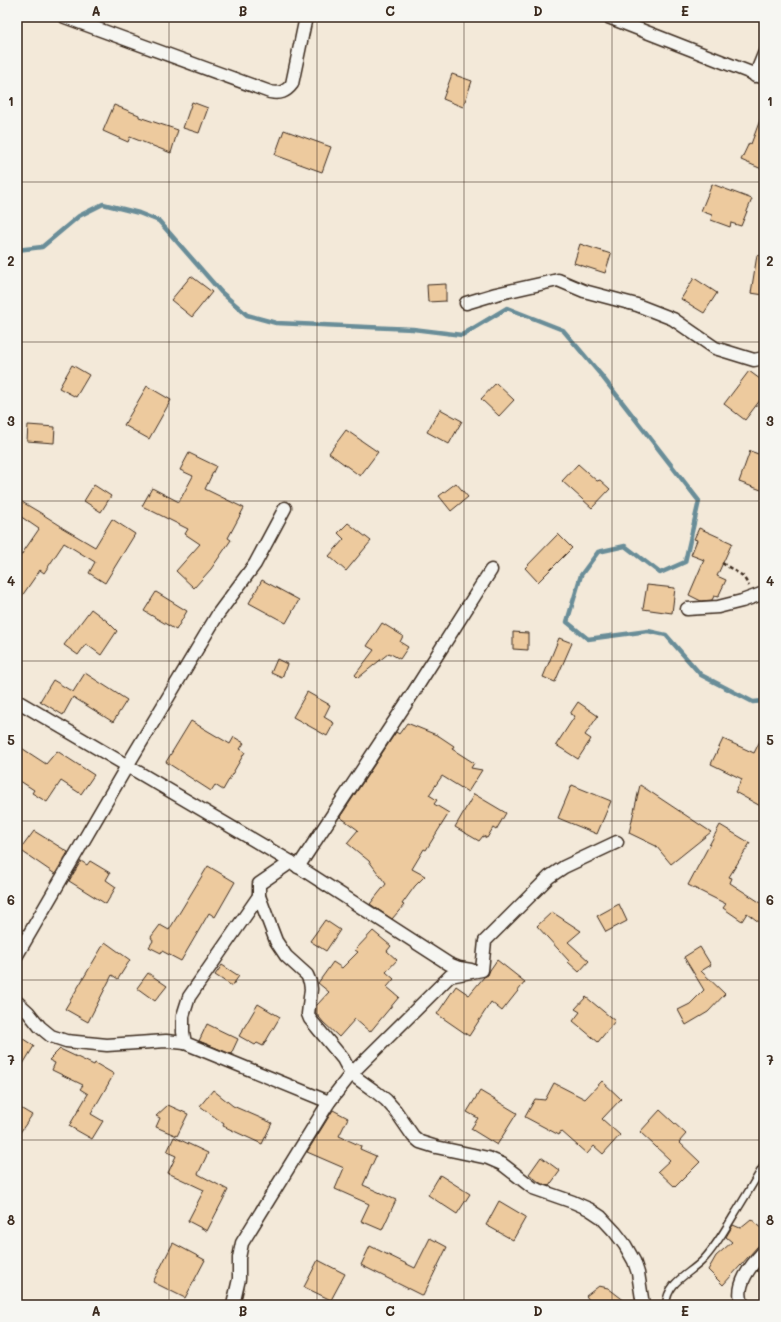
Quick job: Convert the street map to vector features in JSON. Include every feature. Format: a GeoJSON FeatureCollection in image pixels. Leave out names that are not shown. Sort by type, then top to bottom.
{"type":"FeatureCollection","features":[{"type":"Feature","properties":{"kind":"street"},"geometry":{"type":"LineString","coordinates":[[65,17],[275,93],[288,89],[292,84],[306,17]]}},
{"type":"Feature","properties":{"kind":"street"},"geometry":{"type":"LineString","coordinates":[[608,17],[760,77],[764,54]]}},
{"type":"Feature","properties":{"kind":"street"},"geometry":{"type":"LineString","coordinates":[[466,304],[496,294],[558,280],[584,291],[637,305],[673,319],[715,348],[754,360],[764,358]]}},
{"type":"Feature","properties":{"kind":"street"},"geometry":{"type":"LineString","coordinates":[[17,955],[127,766],[218,614],[255,564],[285,508]]}},
{"type":"Feature","properties":{"kind":"street"},"geometry":{"type":"LineString","coordinates":[[491,570],[409,699],[294,865],[259,884],[259,896],[276,941],[286,956],[307,975],[311,989],[308,1008],[310,1019],[343,1059],[351,1074],[386,1100],[395,1110],[413,1136],[420,1142],[436,1147],[488,1158],[502,1164],[533,1188],[589,1209],[601,1218],[616,1232],[626,1245],[634,1261],[638,1273],[643,1305]]}},
{"type":"Feature","properties":{"kind":"street"},"geometry":{"type":"LineString","coordinates":[[687,609],[718,607],[759,595]]}},
{"type":"Feature","properties":{"kind":"street"},"geometry":{"type":"LineString","coordinates":[[17,701],[294,865],[449,964],[468,970],[482,970]]}},
{"type":"Feature","properties":{"kind":"street"},"geometry":{"type":"LineString","coordinates":[[482,970],[485,941],[549,877],[564,867],[617,842]]}},
{"type":"Feature","properties":{"kind":"street"},"geometry":{"type":"LineString","coordinates":[[185,1043],[183,1016],[189,996],[259,896]]}},
{"type":"Feature","properties":{"kind":"street"},"geometry":{"type":"LineString","coordinates":[[233,1305],[239,1279],[242,1243],[329,1102],[351,1074],[450,976],[482,970]]}},
{"type":"Feature","properties":{"kind":"street"},"geometry":{"type":"LineString","coordinates":[[17,1002],[28,1012],[40,1027],[51,1036],[66,1041],[107,1045],[166,1041],[185,1043],[329,1102]]}},
{"type":"Feature","properties":{"kind":"street"},"geometry":{"type":"LineString","coordinates":[[743,1305],[740,1294],[741,1287],[746,1275],[764,1251]]}},
{"type":"Feature","properties":{"kind":"lane"},"geometry":{"type":"LineString","coordinates":[[666,1305],[666,1300],[676,1281],[694,1268],[716,1244],[764,1165]]}},
{"type":"Feature","properties":{"kind":"path"},"geometry":{"type":"LineString","coordinates":[[722,563],[743,576],[759,595]]}},
{"type":"Feature","properties":{"kind":"building"},"geometry":{"type":"Polygon","coordinates":[[[452,74],[472,81],[463,107],[443,99],[452,74]]]}},
{"type":"Feature","properties":{"kind":"building"},"geometry":{"type":"Polygon","coordinates":[[[192,102],[208,108],[199,133],[183,128],[192,102]]]}},
{"type":"Feature","properties":{"kind":"building"},"geometry":{"type":"Polygon","coordinates":[[[114,105],[139,115],[139,117],[178,130],[171,153],[130,137],[128,142],[103,131],[114,105]]]}},
{"type":"Feature","properties":{"kind":"building"},"geometry":{"type":"Polygon","coordinates":[[[763,112],[764,170],[741,160],[749,143],[751,144],[763,112]]]}},
{"type":"Feature","properties":{"kind":"building"},"geometry":{"type":"Polygon","coordinates":[[[284,130],[331,147],[322,172],[275,155],[284,130]]]}},
{"type":"Feature","properties":{"kind":"building"},"geometry":{"type":"Polygon","coordinates":[[[712,184],[752,199],[741,226],[731,223],[730,227],[711,220],[712,215],[701,211],[712,184]]]}},
{"type":"Feature","properties":{"kind":"building"},"geometry":{"type":"Polygon","coordinates":[[[580,244],[611,254],[605,273],[574,263],[580,244]]]}},
{"type":"Feature","properties":{"kind":"building"},"geometry":{"type":"Polygon","coordinates":[[[757,255],[764,256],[764,295],[751,293],[757,255]]]}},
{"type":"Feature","properties":{"kind":"building"},"geometry":{"type":"Polygon","coordinates":[[[191,276],[212,292],[192,317],[171,300],[191,276]]]}},
{"type":"Feature","properties":{"kind":"building"},"geometry":{"type":"Polygon","coordinates":[[[694,278],[717,293],[704,313],[681,299],[694,278]]]}},
{"type":"Feature","properties":{"kind":"building"},"geometry":{"type":"Polygon","coordinates":[[[446,284],[446,301],[428,302],[427,285],[446,284]]]}},
{"type":"Feature","properties":{"kind":"building"},"geometry":{"type":"Polygon","coordinates":[[[72,365],[89,375],[76,397],[59,388],[72,365]]]}},
{"type":"Feature","properties":{"kind":"building"},"geometry":{"type":"Polygon","coordinates":[[[749,371],[764,382],[764,395],[745,420],[724,404],[749,371]]]}},
{"type":"Feature","properties":{"kind":"building"},"geometry":{"type":"Polygon","coordinates":[[[496,383],[514,400],[499,416],[481,399],[496,383]]]}},
{"type":"Feature","properties":{"kind":"building"},"geometry":{"type":"Polygon","coordinates":[[[147,386],[171,400],[149,439],[124,425],[147,386]]]}},
{"type":"Feature","properties":{"kind":"building"},"geometry":{"type":"Polygon","coordinates":[[[440,409],[462,421],[449,444],[427,432],[440,409]]]}},
{"type":"Feature","properties":{"kind":"building"},"geometry":{"type":"Polygon","coordinates":[[[28,425],[55,427],[54,443],[27,441],[28,425]]]}},
{"type":"Feature","properties":{"kind":"building"},"geometry":{"type":"Polygon","coordinates":[[[346,430],[378,452],[360,476],[329,453],[346,430]]]}},
{"type":"Feature","properties":{"kind":"building"},"geometry":{"type":"Polygon","coordinates":[[[750,451],[764,456],[764,491],[739,482],[750,451]]]}},
{"type":"Feature","properties":{"kind":"building"},"geometry":{"type":"Polygon","coordinates":[[[189,453],[216,466],[205,489],[244,508],[228,538],[231,540],[211,569],[194,588],[176,571],[200,544],[185,534],[188,529],[142,506],[152,488],[179,502],[193,476],[180,470],[189,453]]]}},
{"type":"Feature","properties":{"kind":"building"},"geometry":{"type":"Polygon","coordinates":[[[578,464],[597,481],[600,480],[610,489],[592,508],[562,481],[578,464]]]}},
{"type":"Feature","properties":{"kind":"building"},"geometry":{"type":"Polygon","coordinates":[[[456,483],[468,497],[451,511],[439,496],[456,483]]]}},
{"type":"Feature","properties":{"kind":"building"},"geometry":{"type":"Polygon","coordinates":[[[94,485],[111,496],[101,512],[84,501],[94,485]]]}},
{"type":"Feature","properties":{"kind":"building"},"geometry":{"type":"Polygon","coordinates":[[[17,499],[95,547],[112,519],[135,534],[105,583],[89,573],[95,562],[64,543],[44,573],[40,570],[17,603],[17,561],[39,529],[17,514],[17,499]]]}},
{"type":"Feature","properties":{"kind":"building"},"geometry":{"type":"Polygon","coordinates":[[[348,523],[371,541],[346,571],[329,556],[344,539],[338,533],[348,523]]]}},
{"type":"Feature","properties":{"kind":"building"},"geometry":{"type":"Polygon","coordinates":[[[699,528],[732,543],[717,576],[726,580],[718,597],[714,596],[712,600],[701,601],[689,595],[704,560],[691,555],[697,540],[694,539],[699,528]]]}},
{"type":"Feature","properties":{"kind":"building"},"geometry":{"type":"Polygon","coordinates":[[[558,534],[572,548],[538,582],[525,568],[558,534]]]}},
{"type":"Feature","properties":{"kind":"building"},"geometry":{"type":"Polygon","coordinates":[[[262,580],[299,600],[286,623],[249,603],[262,580]]]}},
{"type":"Feature","properties":{"kind":"building"},"geometry":{"type":"Polygon","coordinates":[[[647,585],[675,588],[672,613],[643,609],[647,585]]]}},
{"type":"Feature","properties":{"kind":"building"},"geometry":{"type":"Polygon","coordinates":[[[156,592],[187,611],[176,630],[144,611],[156,592]]]}},
{"type":"Feature","properties":{"kind":"building"},"geometry":{"type":"Polygon","coordinates":[[[91,609],[117,631],[101,655],[86,644],[78,655],[64,645],[91,609]]]}},
{"type":"Feature","properties":{"kind":"building"},"geometry":{"type":"Polygon","coordinates":[[[382,623],[403,636],[400,642],[408,647],[400,659],[389,653],[358,678],[355,675],[374,650],[367,646],[382,623]]]}},
{"type":"Feature","properties":{"kind":"building"},"geometry":{"type":"Polygon","coordinates":[[[513,632],[528,633],[528,650],[513,649],[513,632]]]}},
{"type":"Feature","properties":{"kind":"building"},"geometry":{"type":"Polygon","coordinates":[[[559,638],[572,643],[555,682],[543,677],[559,638]]]}},
{"type":"Feature","properties":{"kind":"building"},"geometry":{"type":"Polygon","coordinates":[[[277,659],[287,664],[282,678],[271,673],[277,659]]]}},
{"type":"Feature","properties":{"kind":"building"},"geometry":{"type":"Polygon","coordinates":[[[85,673],[127,700],[113,722],[73,697],[63,715],[40,701],[53,680],[73,692],[85,673]]]}},
{"type":"Feature","properties":{"kind":"building"},"geometry":{"type":"Polygon","coordinates":[[[307,692],[330,705],[324,717],[334,723],[327,736],[293,717],[307,692]]]}},
{"type":"Feature","properties":{"kind":"building"},"geometry":{"type":"Polygon","coordinates":[[[578,702],[598,716],[585,735],[591,739],[578,759],[556,745],[575,716],[570,714],[578,702]]]}},
{"type":"Feature","properties":{"kind":"building"},"geometry":{"type":"Polygon","coordinates":[[[191,721],[230,744],[234,737],[244,743],[240,749],[245,752],[223,790],[215,785],[211,791],[166,762],[191,721]]]}},
{"type":"Feature","properties":{"kind":"building"},"geometry":{"type":"Polygon","coordinates":[[[407,723],[439,736],[454,746],[452,749],[474,763],[471,768],[482,770],[468,792],[442,776],[429,795],[437,800],[434,804],[449,813],[426,850],[424,849],[412,869],[425,876],[415,886],[402,904],[404,905],[392,919],[370,904],[386,884],[369,861],[347,843],[358,830],[340,817],[396,732],[399,734],[407,723]]]}},
{"type":"Feature","properties":{"kind":"building"},"geometry":{"type":"Polygon","coordinates":[[[764,733],[764,808],[735,792],[742,779],[711,764],[723,739],[754,753],[764,733]]]}},
{"type":"Feature","properties":{"kind":"building"},"geometry":{"type":"Polygon","coordinates":[[[17,745],[46,764],[57,751],[94,775],[81,794],[61,781],[47,802],[32,793],[34,790],[17,779],[17,745]]]}},
{"type":"Feature","properties":{"kind":"building"},"geometry":{"type":"Polygon","coordinates":[[[572,785],[611,801],[597,834],[558,818],[572,785]]]}},
{"type":"Feature","properties":{"kind":"building"},"geometry":{"type":"Polygon","coordinates":[[[640,785],[711,832],[671,864],[656,846],[629,833],[640,785]]]}},
{"type":"Feature","properties":{"kind":"building"},"geometry":{"type":"Polygon","coordinates":[[[474,794],[506,813],[496,830],[493,828],[487,838],[483,836],[479,841],[455,827],[474,794]]]}},
{"type":"Feature","properties":{"kind":"building"},"geometry":{"type":"Polygon","coordinates":[[[720,825],[750,843],[729,877],[732,878],[730,883],[764,905],[764,926],[747,913],[742,921],[723,908],[726,904],[688,885],[720,825]]]}},
{"type":"Feature","properties":{"kind":"building"},"geometry":{"type":"Polygon","coordinates":[[[34,831],[68,852],[55,874],[20,850],[34,831]]]}},
{"type":"Feature","properties":{"kind":"building"},"geometry":{"type":"Polygon","coordinates":[[[81,861],[87,865],[90,861],[110,873],[106,880],[116,887],[106,904],[69,881],[81,861]]]}},
{"type":"Feature","properties":{"kind":"building"},"geometry":{"type":"Polygon","coordinates":[[[208,866],[235,882],[215,917],[209,913],[181,961],[162,951],[161,953],[149,947],[153,941],[151,937],[160,925],[169,930],[208,866]]]}},
{"type":"Feature","properties":{"kind":"building"},"geometry":{"type":"Polygon","coordinates":[[[619,904],[627,921],[606,932],[597,916],[619,904]]]}},
{"type":"Feature","properties":{"kind":"building"},"geometry":{"type":"Polygon","coordinates":[[[552,912],[581,931],[568,942],[589,961],[579,972],[568,962],[569,961],[537,926],[552,912]]]}},
{"type":"Feature","properties":{"kind":"building"},"geometry":{"type":"Polygon","coordinates":[[[325,920],[340,930],[326,951],[310,941],[325,920]]]}},
{"type":"Feature","properties":{"kind":"building"},"geometry":{"type":"Polygon","coordinates":[[[373,931],[391,946],[387,951],[397,960],[386,972],[394,979],[387,987],[399,997],[370,1032],[355,1019],[339,1037],[316,1013],[316,1006],[329,992],[318,983],[333,962],[342,968],[358,952],[355,950],[373,931]]]}},
{"type":"Feature","properties":{"kind":"building"},"geometry":{"type":"Polygon","coordinates":[[[105,942],[130,960],[118,979],[112,975],[88,1022],[65,1009],[105,942]]]}},
{"type":"Feature","properties":{"kind":"building"},"geometry":{"type":"Polygon","coordinates":[[[700,947],[711,965],[701,971],[725,994],[708,1012],[686,1025],[678,1010],[690,1004],[704,990],[684,957],[700,947]]]}},
{"type":"Feature","properties":{"kind":"building"},"geometry":{"type":"Polygon","coordinates":[[[497,960],[525,982],[502,1011],[491,1002],[469,1036],[437,1014],[456,986],[469,995],[484,977],[488,975],[497,960]]]}},
{"type":"Feature","properties":{"kind":"building"},"geometry":{"type":"Polygon","coordinates":[[[222,965],[239,976],[232,986],[215,975],[222,965]]]}},
{"type":"Feature","properties":{"kind":"building"},"geometry":{"type":"Polygon","coordinates":[[[148,973],[167,986],[155,1001],[137,988],[148,973]]]}},
{"type":"Feature","properties":{"kind":"building"},"geometry":{"type":"Polygon","coordinates":[[[586,997],[615,1021],[598,1042],[573,1021],[580,1012],[575,1009],[586,997]]]}},
{"type":"Feature","properties":{"kind":"building"},"geometry":{"type":"Polygon","coordinates":[[[258,1004],[280,1017],[263,1046],[257,1043],[255,1045],[239,1036],[258,1004]]]}},
{"type":"Feature","properties":{"kind":"building"},"geometry":{"type":"Polygon","coordinates":[[[207,1024],[238,1039],[231,1054],[199,1041],[207,1024]]]}},
{"type":"Feature","properties":{"kind":"building"},"geometry":{"type":"Polygon","coordinates":[[[17,1035],[34,1046],[17,1074],[17,1035]]]}},
{"type":"Feature","properties":{"kind":"building"},"geometry":{"type":"Polygon","coordinates":[[[60,1049],[94,1065],[95,1063],[114,1074],[91,1114],[103,1121],[92,1139],[69,1126],[88,1094],[80,1089],[83,1085],[52,1070],[55,1063],[49,1060],[60,1049]]]}},
{"type":"Feature","properties":{"kind":"building"},"geometry":{"type":"Polygon","coordinates":[[[602,1081],[621,1099],[602,1119],[620,1135],[603,1154],[594,1146],[587,1154],[561,1131],[559,1135],[525,1117],[535,1099],[545,1100],[554,1083],[585,1099],[602,1081]]]}},
{"type":"Feature","properties":{"kind":"building"},"geometry":{"type":"Polygon","coordinates":[[[213,1090],[233,1106],[272,1123],[262,1144],[223,1126],[224,1124],[200,1106],[213,1090]]]}},
{"type":"Feature","properties":{"kind":"building"},"geometry":{"type":"Polygon","coordinates":[[[480,1091],[517,1113],[497,1145],[471,1129],[478,1118],[467,1112],[480,1091]]]}},
{"type":"Feature","properties":{"kind":"building"},"geometry":{"type":"Polygon","coordinates":[[[168,1105],[188,1114],[177,1136],[156,1127],[160,1118],[156,1116],[168,1105]]]}},
{"type":"Feature","properties":{"kind":"building"},"geometry":{"type":"Polygon","coordinates":[[[17,1106],[32,1115],[17,1137],[17,1106]]]}},
{"type":"Feature","properties":{"kind":"building"},"geometry":{"type":"Polygon","coordinates":[[[333,1110],[348,1118],[339,1136],[361,1146],[360,1149],[376,1156],[363,1185],[396,1200],[382,1230],[361,1221],[369,1204],[335,1189],[344,1168],[307,1152],[333,1110]]]}},
{"type":"Feature","properties":{"kind":"building"},"geometry":{"type":"Polygon","coordinates":[[[660,1110],[686,1134],[679,1142],[700,1162],[675,1187],[658,1171],[670,1160],[640,1132],[660,1110]]]}},
{"type":"Feature","properties":{"kind":"building"},"geometry":{"type":"Polygon","coordinates":[[[174,1137],[208,1153],[198,1174],[228,1190],[207,1231],[188,1221],[204,1190],[168,1173],[176,1156],[167,1152],[174,1137]]]}},
{"type":"Feature","properties":{"kind":"building"},"geometry":{"type":"Polygon","coordinates":[[[541,1157],[560,1171],[549,1186],[540,1183],[529,1174],[541,1157]]]}},
{"type":"Feature","properties":{"kind":"building"},"geometry":{"type":"Polygon","coordinates":[[[440,1175],[470,1194],[457,1214],[428,1195],[440,1175]]]}},
{"type":"Feature","properties":{"kind":"building"},"geometry":{"type":"Polygon","coordinates":[[[499,1201],[526,1217],[513,1240],[486,1225],[499,1201]]]}},
{"type":"Feature","properties":{"kind":"building"},"geometry":{"type":"Polygon","coordinates":[[[751,1219],[764,1230],[764,1244],[758,1246],[723,1285],[708,1270],[716,1256],[732,1242],[726,1237],[733,1225],[740,1228],[751,1219]]]}},
{"type":"Feature","properties":{"kind":"building"},"geometry":{"type":"Polygon","coordinates":[[[430,1238],[447,1247],[423,1296],[361,1265],[370,1246],[415,1268],[430,1238]]]}},
{"type":"Feature","properties":{"kind":"building"},"geometry":{"type":"Polygon","coordinates":[[[173,1243],[205,1260],[185,1298],[153,1282],[173,1243]]]}},
{"type":"Feature","properties":{"kind":"building"},"geometry":{"type":"Polygon","coordinates":[[[318,1260],[345,1274],[331,1300],[304,1287],[318,1260]]]}},
{"type":"Feature","properties":{"kind":"building"},"geometry":{"type":"Polygon","coordinates":[[[764,1262],[764,1278],[757,1271],[764,1262]]]}},
{"type":"Feature","properties":{"kind":"building"},"geometry":{"type":"Polygon","coordinates":[[[599,1286],[608,1288],[630,1305],[593,1305],[586,1296],[599,1286]]]}},
{"type":"Feature","properties":{"kind":"waterway"},"geometry":{"type":"LineString","coordinates":[[17,250],[42,247],[79,216],[103,204],[139,213],[159,221],[221,292],[247,315],[276,323],[413,329],[462,335],[507,308],[563,330],[601,375],[699,501],[685,562],[660,573],[625,546],[598,552],[581,575],[567,622],[588,639],[648,631],[666,635],[701,675],[753,702],[764,701]]}}]}
